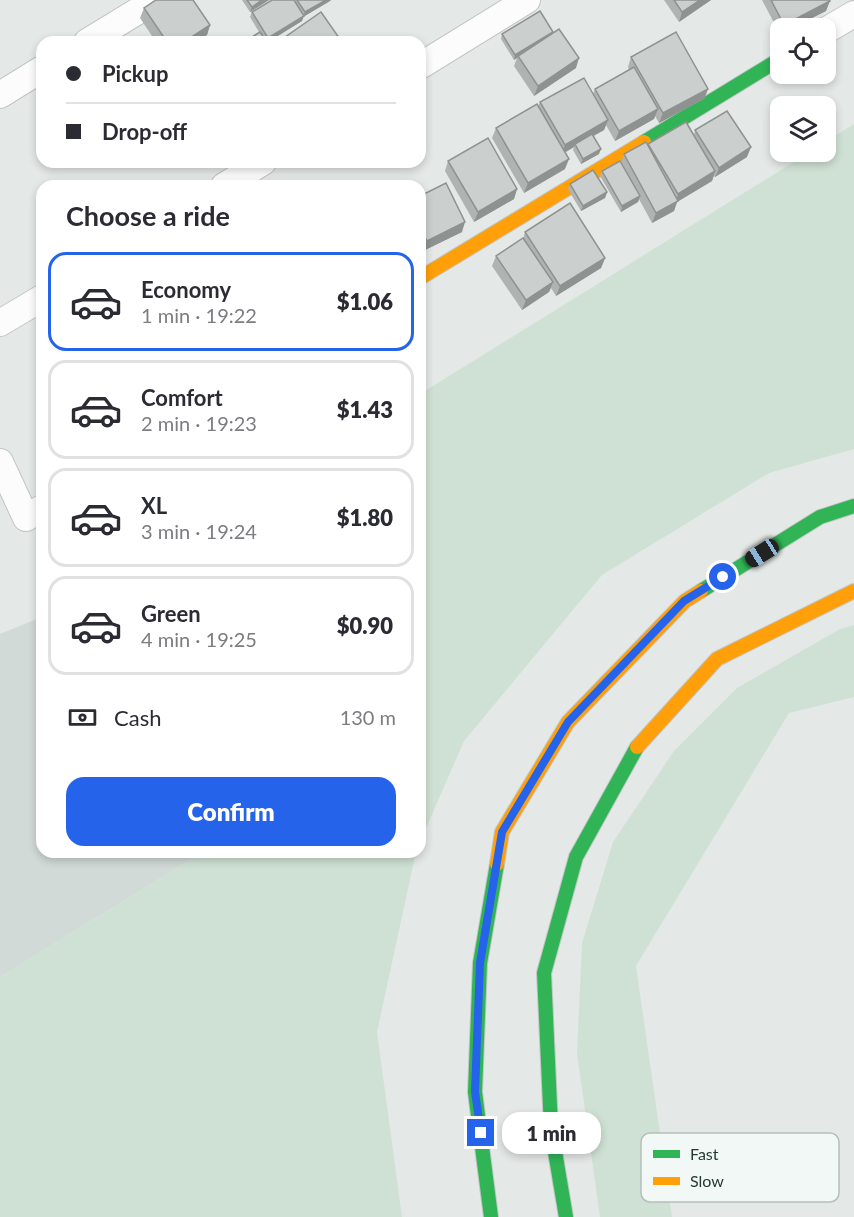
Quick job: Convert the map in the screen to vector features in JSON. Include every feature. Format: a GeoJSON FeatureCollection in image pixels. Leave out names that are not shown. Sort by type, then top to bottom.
{"type":"FeatureCollection","features":[{"type":"Feature","properties":{"kind":"main road"},"geometry":{"type":"LineString","coordinates":[[426,274],[770,65]]}},
{"type":"Feature","properties":{"kind":"main road"},"geometry":{"type":"LineString","coordinates":[[491,1217],[475,1092],[480,963],[502,832],[568,722],[684,601],[820,517],[854,506]]}},
{"type":"Feature","properties":{"kind":"main road"},"geometry":{"type":"LineString","coordinates":[[566,1217],[551,1128],[544,973],[576,857],[639,742],[717,659],[854,591]]}},
{"type":"Feature","properties":{"kind":"street"},"geometry":{"type":"LineString","coordinates":[[97,36],[156,0]]}},
{"type":"Feature","properties":{"kind":"street"},"geometry":{"type":"LineString","coordinates":[[426,62],[527,0]]}},
{"type":"Feature","properties":{"kind":"street"},"geometry":{"type":"LineString","coordinates":[[836,25],[854,14]]}},
{"type":"Feature","properties":{"kind":"street"},"geometry":{"type":"LineString","coordinates":[[0,95],[36,73]]}},
{"type":"Feature","properties":{"kind":"street"},"geometry":{"type":"LineString","coordinates":[[234,180],[253,168]]}},
{"type":"Feature","properties":{"kind":"street"},"geometry":{"type":"LineString","coordinates":[[0,323],[36,302]]}},
{"type":"Feature","properties":{"kind":"street"},"geometry":{"type":"LineString","coordinates":[[0,462],[26,518],[36,512]]}},
{"type":"Feature","properties":{"kind":"shaded area"},"geometry":{"type":"Polygon","coordinates":[[[36,619],[36,858],[193,858],[0,977],[0,634],[36,619]]]}},
{"type":"Feature","properties":{"kind":"green space"},"geometry":{"type":"Polygon","coordinates":[[[854,124],[854,449],[769,473],[602,575],[464,741],[426,828],[426,390],[794,162],[836,162],[836,135],[854,124]]]}},
{"type":"Feature","properties":{"kind":"green space"},"geometry":{"type":"Polygon","coordinates":[[[854,625],[854,697],[789,713],[636,966],[660,1133],[641,1133],[641,1202],[670,1202],[672,1217],[600,1217],[577,1053],[582,943],[613,842],[674,751],[737,688],[840,629],[854,625]]]}},
{"type":"Feature","properties":{"kind":"green space"},"geometry":{"type":"Polygon","coordinates":[[[193,858],[415,858],[377,1032],[402,1217],[0,1217],[0,977],[193,858]]]}},
{"type":"Feature","properties":{"kind":"building"},"geometry":{"type":"Polygon","coordinates":[[[156,0],[193,0],[210,25],[193,36],[163,36],[144,8],[156,0]]]}},
{"type":"Feature","properties":{"kind":"building"},"geometry":{"type":"Polygon","coordinates":[[[247,0],[262,0],[252,7],[247,0]]]}},
{"type":"Feature","properties":{"kind":"building"},"geometry":{"type":"Polygon","coordinates":[[[272,0],[294,0],[304,16],[271,36],[267,36],[252,12],[272,0]]]}},
{"type":"Feature","properties":{"kind":"building"},"geometry":{"type":"Polygon","coordinates":[[[297,0],[326,0],[305,12],[297,0]]]}},
{"type":"Feature","properties":{"kind":"building"},"geometry":{"type":"Polygon","coordinates":[[[674,0],[700,0],[682,12],[674,0]]]}},
{"type":"Feature","properties":{"kind":"building"},"geometry":{"type":"Polygon","coordinates":[[[771,0],[830,1],[797,18],[780,18],[771,0]]]}},
{"type":"Feature","properties":{"kind":"building"},"geometry":{"type":"Polygon","coordinates":[[[540,11],[553,32],[515,55],[502,34],[540,11]]]}},
{"type":"Feature","properties":{"kind":"building"},"geometry":{"type":"Polygon","coordinates":[[[321,12],[338,36],[287,36],[321,12]]]}},
{"type":"Feature","properties":{"kind":"building"},"geometry":{"type":"Polygon","coordinates":[[[559,29],[579,58],[538,86],[518,56],[559,29]]]}},
{"type":"Feature","properties":{"kind":"building"},"geometry":{"type":"Polygon","coordinates":[[[676,32],[708,89],[663,113],[631,57],[676,32]]]}},
{"type":"Feature","properties":{"kind":"building"},"geometry":{"type":"Polygon","coordinates":[[[634,67],[658,109],[619,131],[595,89],[634,67]]]}},
{"type":"Feature","properties":{"kind":"building"},"geometry":{"type":"Polygon","coordinates":[[[584,78],[608,120],[565,145],[540,102],[584,78]]]}},
{"type":"Feature","properties":{"kind":"building"},"geometry":{"type":"Polygon","coordinates":[[[537,104],[569,159],[528,183],[496,128],[537,104]]]}},
{"type":"Feature","properties":{"kind":"building"},"geometry":{"type":"Polygon","coordinates":[[[727,111],[751,147],[719,168],[695,130],[727,111]]]}},
{"type":"Feature","properties":{"kind":"building"},"geometry":{"type":"Polygon","coordinates":[[[686,122],[715,171],[678,194],[648,144],[686,122]]]}},
{"type":"Feature","properties":{"kind":"building"},"geometry":{"type":"Polygon","coordinates":[[[592,134],[601,149],[583,159],[575,144],[592,134]]]}},
{"type":"Feature","properties":{"kind":"building"},"geometry":{"type":"Polygon","coordinates":[[[488,138],[517,189],[478,212],[448,161],[488,138]]]}},
{"type":"Feature","properties":{"kind":"building"},"geometry":{"type":"Polygon","coordinates":[[[646,142],[678,201],[656,213],[624,154],[646,142]]]}},
{"type":"Feature","properties":{"kind":"building"},"geometry":{"type":"Polygon","coordinates":[[[620,161],[640,196],[622,206],[602,171],[620,161]]]}},
{"type":"Feature","properties":{"kind":"building"},"geometry":{"type":"Polygon","coordinates":[[[593,170],[607,192],[583,206],[570,184],[593,170]]]}},
{"type":"Feature","properties":{"kind":"building"},"geometry":{"type":"Polygon","coordinates":[[[446,183],[465,222],[427,241],[426,193],[446,183]]]}},
{"type":"Feature","properties":{"kind":"building"},"geometry":{"type":"Polygon","coordinates":[[[570,203],[605,258],[560,286],[525,232],[570,203]]]}},
{"type":"Feature","properties":{"kind":"building"},"geometry":{"type":"Polygon","coordinates":[[[523,238],[553,282],[526,300],[496,256],[523,238]]]}},
{"type":"Feature","properties":{"kind":"traffic: fast"},"geometry":{"type":"LineString","coordinates":[[644,142],[770,65]]}},
{"type":"Feature","properties":{"kind":"traffic: fast"},"geometry":{"type":"LineString","coordinates":[[701,591],[820,517],[854,506]]}},
{"type":"Feature","properties":{"kind":"traffic: fast"},"geometry":{"type":"LineString","coordinates":[[566,1217],[551,1128],[544,973],[576,857],[637,747]]}},
{"type":"Feature","properties":{"kind":"traffic: fast"},"geometry":{"type":"LineString","coordinates":[[491,1217],[475,1092],[480,963],[497,864]]}},
{"type":"Feature","properties":{"kind":"traffic: slow"},"geometry":{"type":"LineString","coordinates":[[426,274],[644,142]]}},
{"type":"Feature","properties":{"kind":"traffic: slow"},"geometry":{"type":"LineString","coordinates":[[497,864],[502,832],[568,722],[685,601],[701,591]]}},
{"type":"Feature","properties":{"kind":"traffic: slow"},"geometry":{"type":"LineString","coordinates":[[637,747],[717,659],[854,591]]}},
{"type":"Feature","properties":{"kind":"route"},"geometry":{"type":"LineString","coordinates":[[481,1133],[475,1092],[480,963],[502,832],[568,722],[684,601],[723,577]]}}]}
